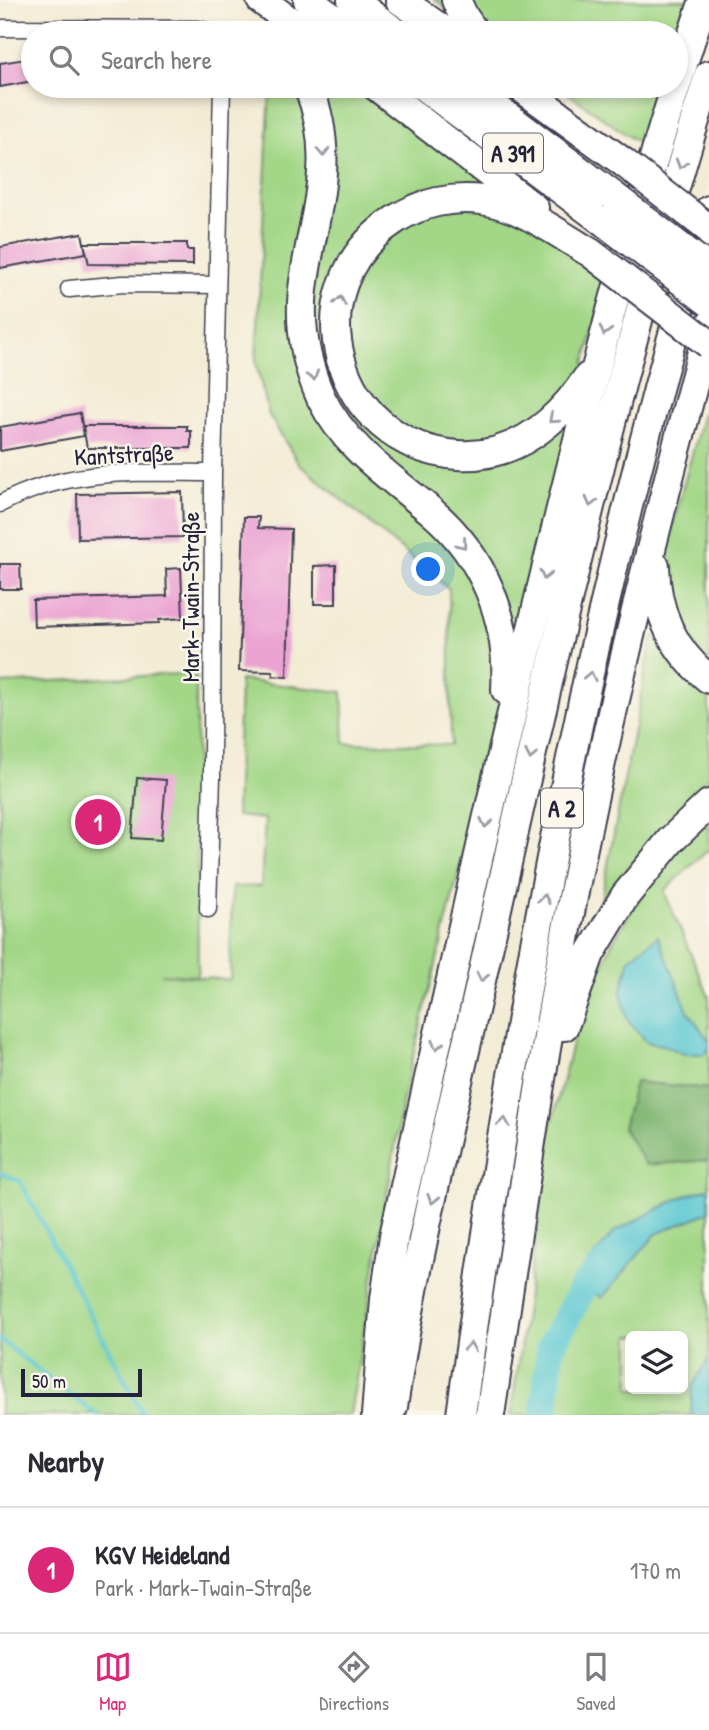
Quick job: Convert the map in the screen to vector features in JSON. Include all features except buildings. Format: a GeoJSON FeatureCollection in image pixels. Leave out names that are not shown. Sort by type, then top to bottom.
{"type":"FeatureCollection","features":[{"type":"Feature","properties":{"kind":"highway"},"geometry":{"type":"LineString","coordinates":[[246,0],[265,21]]}},
{"type":"Feature","properties":{"kind":"highway"},"geometry":{"type":"LineString","coordinates":[[261,0],[290,21]]}},
{"type":"Feature","properties":{"kind":"highway"},"geometry":{"type":"LineString","coordinates":[[308,0],[337,21]]}},
{"type":"Feature","properties":{"kind":"highway"},"geometry":{"type":"LineString","coordinates":[[352,0],[380,21]]}},
{"type":"Feature","properties":{"kind":"highway"},"geometry":{"type":"LineString","coordinates":[[400,0],[430,21]]}},
{"type":"Feature","properties":{"kind":"highway"},"geometry":{"type":"LineString","coordinates":[[456,0],[467,21]]}},
{"type":"Feature","properties":{"kind":"highway"},"geometry":{"type":"LineString","coordinates":[[693,30],[697,0]]}},
{"type":"Feature","properties":{"kind":"highway"},"geometry":{"type":"LineString","coordinates":[[688,46],[704,0]]}},
{"type":"Feature","properties":{"kind":"highway","name":"A 2"},"geometry":{"type":"LineString","coordinates":[[391,1415],[425,1239],[551,664],[641,303],[709,75]]}},
{"type":"Feature","properties":{"kind":"highway"},"geometry":{"type":"LineString","coordinates":[[312,98],[322,134],[324,170],[303,290],[302,312],[307,357],[321,397],[343,433],[375,466],[433,513],[460,540],[490,589],[502,627],[506,657],[500,757]]}},
{"type":"Feature","properties":{"kind":"highway"},"geometry":{"type":"LineString","coordinates":[[391,98],[709,344]]}},
{"type":"Feature","properties":{"kind":"highway","name":"A 391"},"geometry":{"type":"LineString","coordinates":[[441,98],[608,208],[709,270]]}},
{"type":"Feature","properties":{"kind":"highway","name":"A 391"},"geometry":{"type":"LineString","coordinates":[[481,98],[608,208],[709,302]]}},
{"type":"Feature","properties":{"kind":"highway"},"geometry":{"type":"LineString","coordinates":[[537,98],[709,229]]}},
{"type":"Feature","properties":{"kind":"highway"},"geometry":{"type":"LineString","coordinates":[[376,1415],[385,1299],[394,1236],[500,757],[596,366],[672,98]]}},
{"type":"Feature","properties":{"kind":"highway"},"geometry":{"type":"LineString","coordinates":[[591,253],[521,212],[502,205],[463,199],[424,206],[388,224],[360,253],[342,289],[336,328],[340,358],[350,386],[374,418],[407,442],[445,454],[485,454],[523,441],[540,431],[571,401],[596,366]]}},
{"type":"Feature","properties":{"kind":"highway","name":"A 2"},"geometry":{"type":"LineString","coordinates":[[461,1415],[490,1203],[517,1044],[589,678],[679,312],[709,210]]}},
{"type":"Feature","properties":{"kind":"highway"},"geometry":{"type":"LineString","coordinates":[[490,1415],[572,906],[613,709],[669,475],[709,326]]}},
{"type":"Feature","properties":{"kind":"highway"},"geometry":{"type":"LineString","coordinates":[[669,475],[656,549],[658,600],[665,624],[677,646],[709,679]]}},
{"type":"Feature","properties":{"kind":"highway"},"geometry":{"type":"LineString","coordinates":[[532,1143],[566,1022],[590,954],[625,896],[671,840],[709,804]]}},
{"type":"Feature","properties":{"kind":"street"},"geometry":{"type":"LineString","coordinates":[[0,28],[21,28]]}},
{"type":"Feature","properties":{"kind":"street","name":"Mark-Twain-Straße"},"geometry":{"type":"LineString","coordinates":[[208,909],[212,763],[213,473],[222,98]]}},
{"type":"Feature","properties":{"kind":"street"},"geometry":{"type":"LineString","coordinates":[[69,289],[123,285],[217,285]]}},
{"type":"Feature","properties":{"kind":"street","name":"Kantstraße"},"geometry":{"type":"LineString","coordinates":[[0,504],[37,488],[85,475],[117,472],[213,473]]}},
{"type":"Feature","properties":{"kind":"green space"},"geometry":{"type":"Polygon","coordinates":[[[435,0],[686,0],[680,21],[466,21],[435,0]]]}},
{"type":"Feature","properties":{"kind":"green space"},"geometry":{"type":"Polygon","coordinates":[[[269,98],[376,98],[496,185],[606,279],[404,1093],[350,1415],[0,1415],[0,684],[196,673],[198,976],[161,974],[230,980],[232,887],[261,886],[265,819],[236,816],[240,680],[342,692],[344,743],[451,745],[449,589],[299,464],[269,415],[256,363],[269,98]]]}},
{"type":"Feature","properties":{"kind":"green space"},"geometry":{"type":"Polygon","coordinates":[[[575,98],[655,98],[641,145],[575,98]]]}},
{"type":"Feature","properties":{"kind":"green space"},"geometry":{"type":"Polygon","coordinates":[[[709,392],[709,787],[678,812],[601,900],[652,638],[678,624],[668,587],[667,546],[709,392]]]}},
{"type":"Feature","properties":{"kind":"green space"},"geometry":{"type":"Polygon","coordinates":[[[709,815],[709,849],[664,891],[709,997],[709,1089],[635,1082],[646,1165],[709,1160],[709,1415],[511,1415],[551,1126],[577,1025],[612,943],[656,868],[709,815]]]}},
{"type":"Feature","properties":{"kind":"green space"},"geometry":{"type":"Polygon","coordinates":[[[635,1082],[709,1089],[709,1160],[646,1165],[623,1128],[635,1082]]]}},
{"type":"Feature","properties":{"kind":"water"},"geometry":{"type":"Polygon","coordinates":[[[658,936],[688,1011],[709,1041],[709,1049],[704,1054],[683,1054],[666,1046],[647,1042],[628,1021],[621,993],[630,958],[658,936]]]}},
{"type":"Feature","properties":{"kind":"water"},"geometry":{"type":"Polygon","coordinates":[[[709,1188],[709,1212],[656,1234],[602,1298],[575,1279],[614,1232],[679,1198],[709,1188]]]}},
{"type":"Feature","properties":{"kind":"water"},"geometry":{"type":"Polygon","coordinates":[[[709,1357],[709,1415],[691,1415],[692,1387],[709,1357]]]}},
{"type":"Feature","properties":{"kind":"waterway"},"geometry":{"type":"LineString","coordinates":[[0,1173],[20,1181],[143,1415]]}},
{"type":"Feature","properties":{"kind":"waterway"},"geometry":{"type":"LineString","coordinates":[[544,1415],[550,1348],[584,1286],[610,1259]]}},
{"type":"Feature","properties":{"kind":"waterway"},"geometry":{"type":"LineString","coordinates":[[0,1340],[97,1415]]}},
{"type":"Feature","properties":{"kind":"place","name":"KGV Heideland"},"geometry":{"type":"Point","coordinates":[98,822]}}]}
